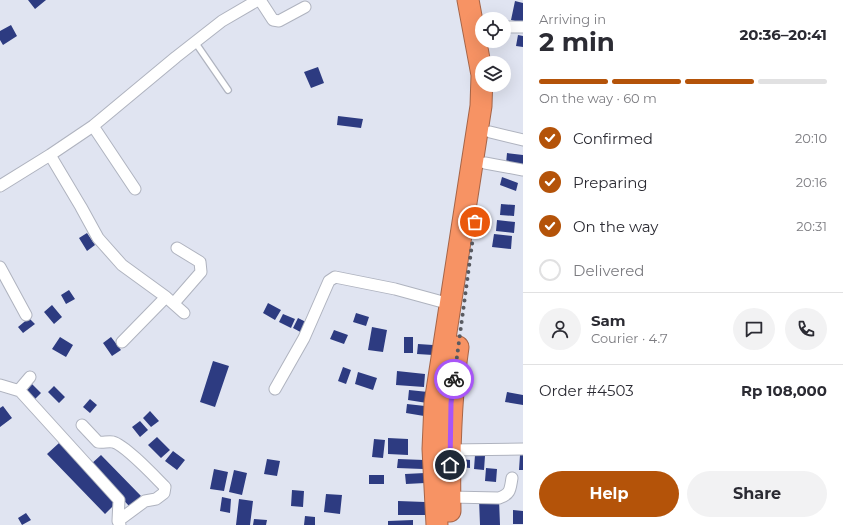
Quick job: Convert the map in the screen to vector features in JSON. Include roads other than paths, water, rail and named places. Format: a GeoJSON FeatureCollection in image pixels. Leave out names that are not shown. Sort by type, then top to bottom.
{"type":"FeatureCollection","features":[{"type":"Feature","properties":{"kind":"highway"},"geometry":{"type":"LineString","coordinates":[[450,525],[451,403],[447,369],[450,304],[481,106],[482,75],[468,0]]}},
{"type":"Feature","properties":{"kind":"highway"},"geometry":{"type":"LineString","coordinates":[[481,0],[484,12]]}},
{"type":"Feature","properties":{"kind":"highway"},"geometry":{"type":"LineString","coordinates":[[437,525],[434,449],[435,403],[447,369],[485,163],[490,132],[493,92]]}},
{"type":"Feature","properties":{"kind":"street"},"geometry":{"type":"LineString","coordinates":[[0,186],[50,156],[92,126],[195,42],[222,22],[259,0],[276,22],[280,22],[305,7]]}},
{"type":"Feature","properties":{"kind":"street"},"geometry":{"type":"LineString","coordinates":[[511,27],[523,27]]}},
{"type":"Feature","properties":{"kind":"street"},"geometry":{"type":"LineString","coordinates":[[92,126],[135,189]]}},
{"type":"Feature","properties":{"kind":"street"},"geometry":{"type":"LineString","coordinates":[[490,132],[523,140]]}},
{"type":"Feature","properties":{"kind":"street"},"geometry":{"type":"LineString","coordinates":[[50,156],[98,238],[122,265],[170,300],[184,313]]}},
{"type":"Feature","properties":{"kind":"street"},"geometry":{"type":"LineString","coordinates":[[485,163],[523,170]]}},
{"type":"Feature","properties":{"kind":"street"},"geometry":{"type":"LineString","coordinates":[[122,342],[200,272],[200,262],[177,248]]}},
{"type":"Feature","properties":{"kind":"street"},"geometry":{"type":"LineString","coordinates":[[0,267],[26,315]]}},
{"type":"Feature","properties":{"kind":"street"},"geometry":{"type":"LineString","coordinates":[[274,389],[304,338],[332,278],[335,277],[395,289],[450,304]]}},
{"type":"Feature","properties":{"kind":"street"},"geometry":{"type":"LineString","coordinates":[[19,390],[30,377]]}},
{"type":"Feature","properties":{"kind":"street"},"geometry":{"type":"LineString","coordinates":[[0,385],[19,390],[119,500],[119,523]]}},
{"type":"Feature","properties":{"kind":"street"},"geometry":{"type":"LineString","coordinates":[[82,425],[98,442],[110,441],[116,443],[165,487],[164,493],[154,500],[149,499],[145,501],[119,523]]}},
{"type":"Feature","properties":{"kind":"street"},"geometry":{"type":"LineString","coordinates":[[450,450],[523,449]]}},
{"type":"Feature","properties":{"kind":"street"},"geometry":{"type":"LineString","coordinates":[[450,497],[499,498],[506,496],[509,492],[512,478]]}},
{"type":"Feature","properties":{"kind":"lane"},"geometry":{"type":"LineString","coordinates":[[195,42],[228,90]]}}]}
